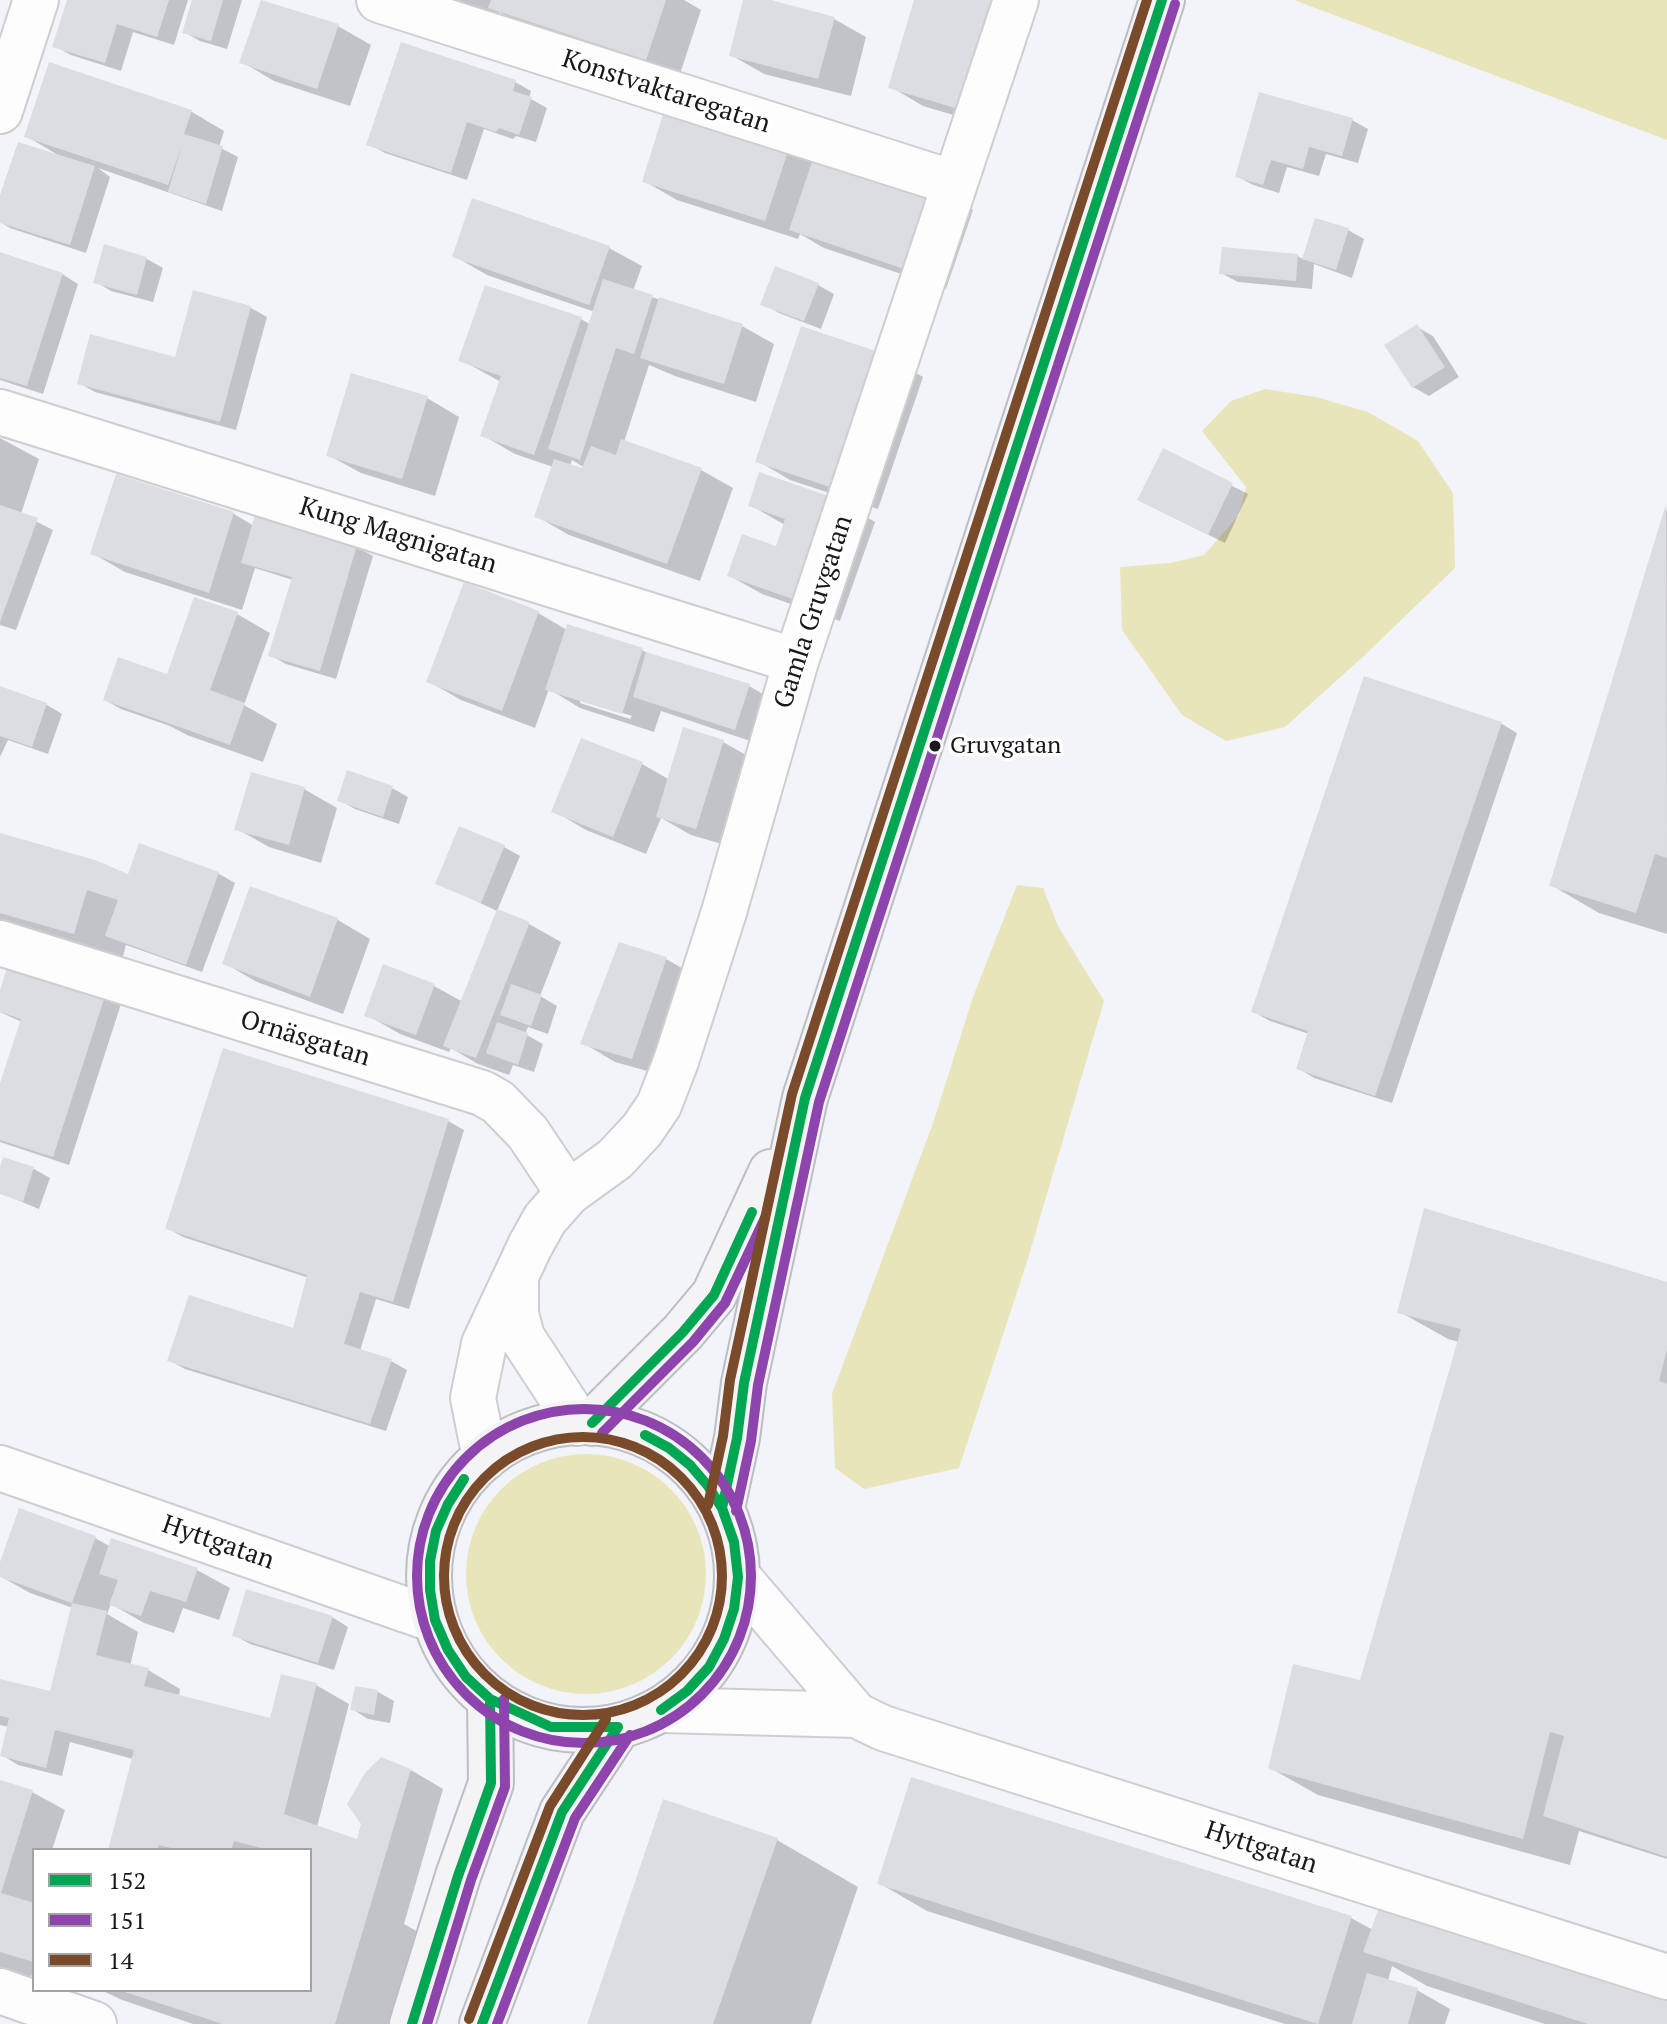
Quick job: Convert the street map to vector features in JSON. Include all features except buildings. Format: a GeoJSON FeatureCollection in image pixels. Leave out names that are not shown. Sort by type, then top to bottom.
{"type":"FeatureCollection","features":[{"type":"Feature","properties":{"kind":"main road"},"geometry":{"type":"LineString","coordinates":[[722,1508],[737,1438],[744,1383],[805,1098],[1162,0]]}},
{"type":"Feature","properties":{"kind":"main road"},"geometry":{"type":"LineString","coordinates":[[585,1423],[683,1332],[714,1295],[805,1098]]}},
{"type":"Feature","properties":{"kind":"main road"},"geometry":{"type":"LineString","coordinates":[[585,1423],[619,1427],[645,1435],[669,1448],[690,1465],[722,1508],[734,1542],[738,1577],[734,1609],[724,1639],[709,1667],[687,1691],[661,1710],[618,1727],[551,1727],[490,1699],[466,1677],[448,1650],[435,1620],[430,1590],[430,1561],[436,1531],[448,1504],[464,1479],[485,1458],[538,1429],[585,1423]]}},
{"type":"Feature","properties":{"kind":"main road"},"geometry":{"type":"LineString","coordinates":[[412,2024],[491,1783],[490,1699]]}},
{"type":"Feature","properties":{"kind":"main road"},"geometry":{"type":"LineString","coordinates":[[482,2024],[562,1812],[618,1727]]}},
{"type":"Feature","properties":{"kind":"street"},"geometry":{"type":"LineString","coordinates":[[0,111],[36,0]]}},
{"type":"Feature","properties":{"kind":"street","name":"Konstvaktaregatan"},"geometry":{"type":"LineString","coordinates":[[379,0],[954,183]]}},
{"type":"Feature","properties":{"kind":"street","name":"Gamla Gruvgatan"},"geometry":{"type":"LineString","coordinates":[[485,1458],[473,1398],[484,1344],[545,1219],[568,1193],[615,1159],[642,1130],[659,1105],[724,912],[796,661],[1016,0]]}},
{"type":"Feature","properties":{"kind":"street","name":"Kung Magnigatan"},"geometry":{"type":"LineString","coordinates":[[0,412],[796,661]]}},
{"type":"Feature","properties":{"kind":"street","name":"Ornäsgatan"},"geometry":{"type":"LineString","coordinates":[[0,943],[482,1093],[498,1102],[528,1133],[568,1193]]}},
{"type":"Feature","properties":{"kind":"street"},"geometry":{"type":"LineString","coordinates":[[516,1280],[516,1314],[522,1337],[585,1423]]}},
{"type":"Feature","properties":{"kind":"street","name":"Hyttgatan"},"geometry":{"type":"LineString","coordinates":[[0,1468],[435,1620]]}},
{"type":"Feature","properties":{"kind":"street","name":"Hyttgatan"},"geometry":{"type":"LineString","coordinates":[[738,1577],[856,1715],[883,1728],[1667,1977]]}},
{"type":"Feature","properties":{"kind":"street","name":"Hyttgatan"},"geometry":{"type":"LineString","coordinates":[[661,1710],[856,1715]]}},
{"type":"Feature","properties":{"kind":"street"},"geometry":{"type":"LineString","coordinates":[[0,1991],[94,2024]]}},
{"type":"Feature","properties":{"kind":"shaded area"},"geometry":{"type":"Polygon","coordinates":[[[1294,0],[1667,0],[1667,140],[1294,0]]]}},
{"type":"Feature","properties":{"kind":"shaded area"},"geometry":{"type":"Polygon","coordinates":[[[1265,389],[1316,397],[1368,412],[1418,441],[1453,493],[1455,568],[1285,727],[1226,741],[1182,715],[1122,630],[1120,567],[1170,563],[1204,555],[1239,515],[1246,487],[1202,431],[1231,401],[1265,389]]]}},
{"type":"Feature","properties":{"kind":"shaded area"},"geometry":{"type":"Polygon","coordinates":[[[1017,885],[1043,888],[1058,926],[1104,1001],[1026,1265],[959,1468],[864,1489],[835,1468],[832,1394],[933,1123],[973,997],[1017,885]]]}},
{"type":"Feature","properties":{"kind":"shaded area"},"geometry":{"type":"Polygon","coordinates":[[[586,1454],[609,1456],[632,1463],[653,1474],[671,1489],[686,1507],[697,1528],[704,1551],[704,1597],[697,1620],[686,1641],[671,1659],[653,1674],[632,1685],[609,1692],[586,1694],[563,1692],[540,1685],[519,1674],[501,1659],[486,1641],[475,1620],[468,1597],[466,1574],[468,1551],[475,1528],[486,1507],[501,1489],[519,1474],[540,1463],[563,1456],[586,1454]]]}},
{"type":"Feature","properties":{"kind":"transit line","name":"14"},"geometry":{"type":"LineString","coordinates":[[708,1505],[723,1436],[730,1380],[792,1094],[1147,0]]}},
{"type":"Feature","properties":{"kind":"transit line","name":"152"},"geometry":{"type":"LineString","coordinates":[[722,1508],[737,1438],[744,1383],[805,1098],[1162,0]]}},
{"type":"Feature","properties":{"kind":"transit line","name":"151"},"geometry":{"type":"LineString","coordinates":[[736,1511],[751,1441],[758,1385],[819,1102],[1175,4]]}},
{"type":"Feature","properties":{"kind":"transit line","name":"152"},"geometry":{"type":"LineString","coordinates":[[592,1423],[683,1332],[714,1295],[752,1212]]}},
{"type":"Feature","properties":{"kind":"transit line","name":"151"},"geometry":{"type":"LineString","coordinates":[[602,1433],[693,1342],[725,1303],[765,1218]]}},
{"type":"Feature","properties":{"kind":"transit line","name":"151"},"geometry":{"type":"LineString","coordinates":[[568,1409],[600,1409],[633,1416],[663,1428],[690,1447],[713,1470],[739,1512],[748,1543],[751,1576],[748,1609],[732,1655],[713,1682],[690,1705],[663,1724],[633,1736],[600,1743],[568,1743],[535,1736],[505,1724],[478,1705],[455,1682],[436,1655],[424,1625],[417,1592],[417,1560],[424,1527],[436,1497],[455,1470],[478,1447],[505,1428],[535,1416],[568,1409]]}},
{"type":"Feature","properties":{"kind":"transit line","name":"152"},"geometry":{"type":"LineString","coordinates":[[645,1435],[669,1448],[690,1465],[708,1486],[722,1508],[734,1542],[738,1577],[734,1609],[724,1639],[709,1667],[687,1691],[661,1710]]}},
{"type":"Feature","properties":{"kind":"transit line","name":"14"},"geometry":{"type":"LineString","coordinates":[[597,1437],[649,1453],[682,1477],[712,1523],[720,1549],[722,1576],[720,1603],[712,1629],[682,1675],[636,1705],[597,1715],[569,1715],[517,1699],[484,1675],[475,1664],[460,1642],[446,1603],[444,1562],[460,1510],[484,1477],[495,1468],[517,1453],[556,1439],[597,1437]]}},
{"type":"Feature","properties":{"kind":"transit line","name":"152"},"geometry":{"type":"LineString","coordinates":[[464,1479],[436,1531],[430,1561],[430,1590],[435,1620],[448,1650],[466,1677],[490,1699],[551,1727],[618,1727]]}},
{"type":"Feature","properties":{"kind":"transit line","name":"152"},"geometry":{"type":"LineString","coordinates":[[412,2024],[491,1783],[490,1699]]}},
{"type":"Feature","properties":{"kind":"transit line","name":"151"},"geometry":{"type":"LineString","coordinates":[[427,2024],[471,1880],[505,1787],[504,1699]]}},
{"type":"Feature","properties":{"kind":"transit line","name":"14"},"geometry":{"type":"LineString","coordinates":[[469,2019],[550,1806],[606,1719]]}},
{"type":"Feature","properties":{"kind":"transit line","name":"152"},"geometry":{"type":"LineString","coordinates":[[482,2024],[562,1812],[618,1727]]}},
{"type":"Feature","properties":{"kind":"transit line","name":"151"},"geometry":{"type":"LineString","coordinates":[[497,2024],[575,1818],[630,1735]]}},
{"type":"Feature","properties":{"kind":"place","name":"Gruvgatan"},"geometry":{"type":"Point","coordinates":[935,746]}}]}
